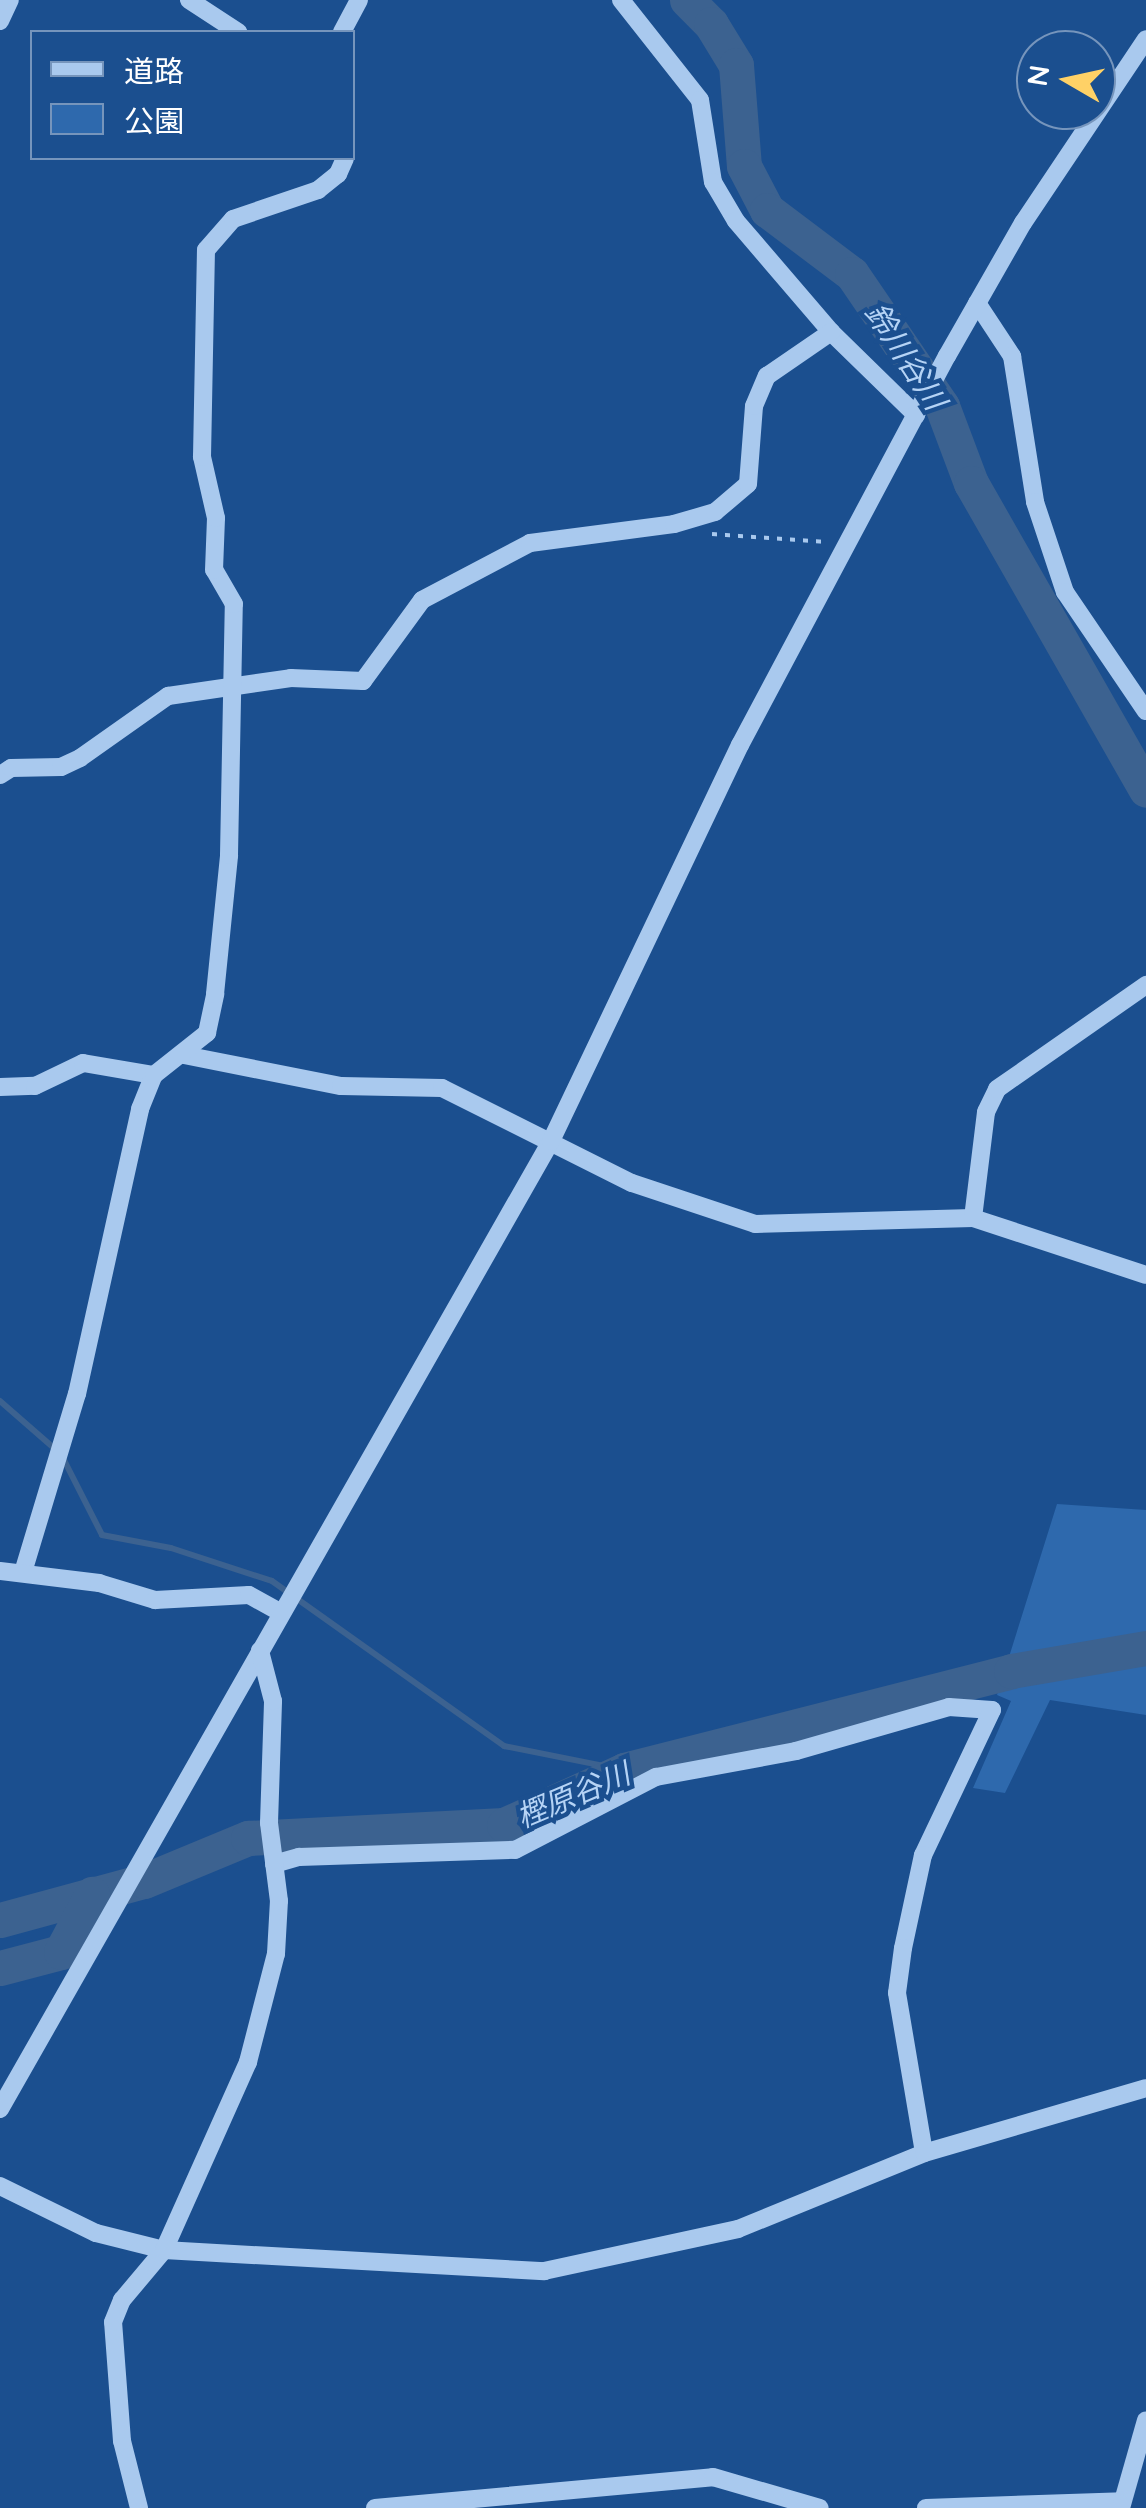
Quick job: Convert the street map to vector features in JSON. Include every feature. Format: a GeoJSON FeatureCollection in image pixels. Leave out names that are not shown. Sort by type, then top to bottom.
{"type":"FeatureCollection","features":[{"type":"Feature","properties":{"kind":"street"},"geometry":{"type":"LineString","coordinates":[[0,20],[10,0]]}},
{"type":"Feature","properties":{"kind":"street"},"geometry":{"type":"LineString","coordinates":[[189,0],[235,30]]}},
{"type":"Feature","properties":{"kind":"street"},"geometry":{"type":"LineString","coordinates":[[343,30],[360,0]]}},
{"type":"Feature","properties":{"kind":"street"},"geometry":{"type":"LineString","coordinates":[[621,0],[700,100],[713,182],[736,221],[830,332],[918,411]]}},
{"type":"Feature","properties":{"kind":"street"},"geometry":{"type":"LineString","coordinates":[[0,2110],[551,1140],[740,745],[947,356],[1146,39]]}},
{"type":"Feature","properties":{"kind":"street"},"geometry":{"type":"LineString","coordinates":[[24,1569],[77,1394],[140,1109],[154,1076],[207,1033],[215,994],[229,855],[234,604],[214,570],[216,518],[202,458],[206,250],[232,219],[318,190],[338,174],[344,160]]}},
{"type":"Feature","properties":{"kind":"street"},"geometry":{"type":"LineString","coordinates":[[977,303],[1012,356],[1035,502],[1066,592],[1146,711]]}},
{"type":"Feature","properties":{"kind":"street"},"geometry":{"type":"LineString","coordinates":[[0,775],[12,768],[61,767],[80,758],[168,696],[290,678],[363,681],[422,600],[500,558],[571,534],[674,524],[735,500],[748,484],[754,406],[767,376],[830,332]]}},
{"type":"Feature","properties":{"kind":"street"},"geometry":{"type":"LineString","coordinates":[[973,1218],[986,1112],[997,1089],[1146,985]]}},
{"type":"Feature","properties":{"kind":"street"},"geometry":{"type":"LineString","coordinates":[[184,1055],[342,1086],[442,1088],[632,1183],[754,1224],[973,1218],[1146,1274]]}},
{"type":"Feature","properties":{"kind":"street"},"geometry":{"type":"LineString","coordinates":[[0,1088],[35,1086],[82,1063],[154,1076]]}},
{"type":"Feature","properties":{"kind":"street"},"geometry":{"type":"LineString","coordinates":[[0,1571],[24,1569],[155,1600],[250,1595],[287,1603]]}},
{"type":"Feature","properties":{"kind":"street"},"geometry":{"type":"LineString","coordinates":[[139,2508],[122,2441],[113,2322],[122,2300],[164,2250],[248,2062],[276,1954],[269,1823],[273,1700],[260,1651]]}},
{"type":"Feature","properties":{"kind":"street"},"geometry":{"type":"LineString","coordinates":[[273,1859],[515,1850],[656,1777],[796,1750],[949,1707],[992,1710],[923,1855],[903,1948],[897,1993],[924,2153]]}},
{"type":"Feature","properties":{"kind":"street"},"geometry":{"type":"LineString","coordinates":[[0,2186],[96,2233],[164,2250],[544,2271],[738,2229],[924,2153],[1146,2088]]}},
{"type":"Feature","properties":{"kind":"street"},"geometry":{"type":"LineString","coordinates":[[926,2508],[1122,2504],[1146,2420]]}},
{"type":"Feature","properties":{"kind":"street"},"geometry":{"type":"LineString","coordinates":[[375,2508],[510,2501],[713,2476],[820,2508]]}},
{"type":"Feature","properties":{"kind":"path"},"geometry":{"type":"LineString","coordinates":[[708,534],[762,542],[846,542]]}},
{"type":"Feature","properties":{"kind":"green space"},"geometry":{"type":"Polygon","coordinates":[[[1057,1504],[1146,1510],[1146,1715],[1050,1700],[1005,1793],[973,1788],[1011,1701],[997,1695],[1057,1504]]]}},
{"type":"Feature","properties":{"kind":"waterway","name":"鈴川谷川"},"geometry":{"type":"LineString","coordinates":[[687,0],[711,24],[736,65],[744,166],[767,210],[852,274],[942,406],[971,483],[1146,790]]}},
{"type":"Feature","properties":{"kind":"waterway"},"geometry":{"type":"LineString","coordinates":[[0,1401],[55,1449]]}},
{"type":"Feature","properties":{"kind":"waterway"},"geometry":{"type":"LineString","coordinates":[[63,1458],[102,1535],[171,1548],[272,1581],[504,1746],[624,1770]]}},
{"type":"Feature","properties":{"kind":"waterway","name":"樫原谷川"},"geometry":{"type":"LineString","coordinates":[[0,1920],[144,1881],[248,1838],[504,1825],[624,1770],[1011,1671],[1146,1648]]}},
{"type":"Feature","properties":{"kind":"waterway"},"geometry":{"type":"LineString","coordinates":[[0,1968],[61,1952],[92,1894]]}}]}
